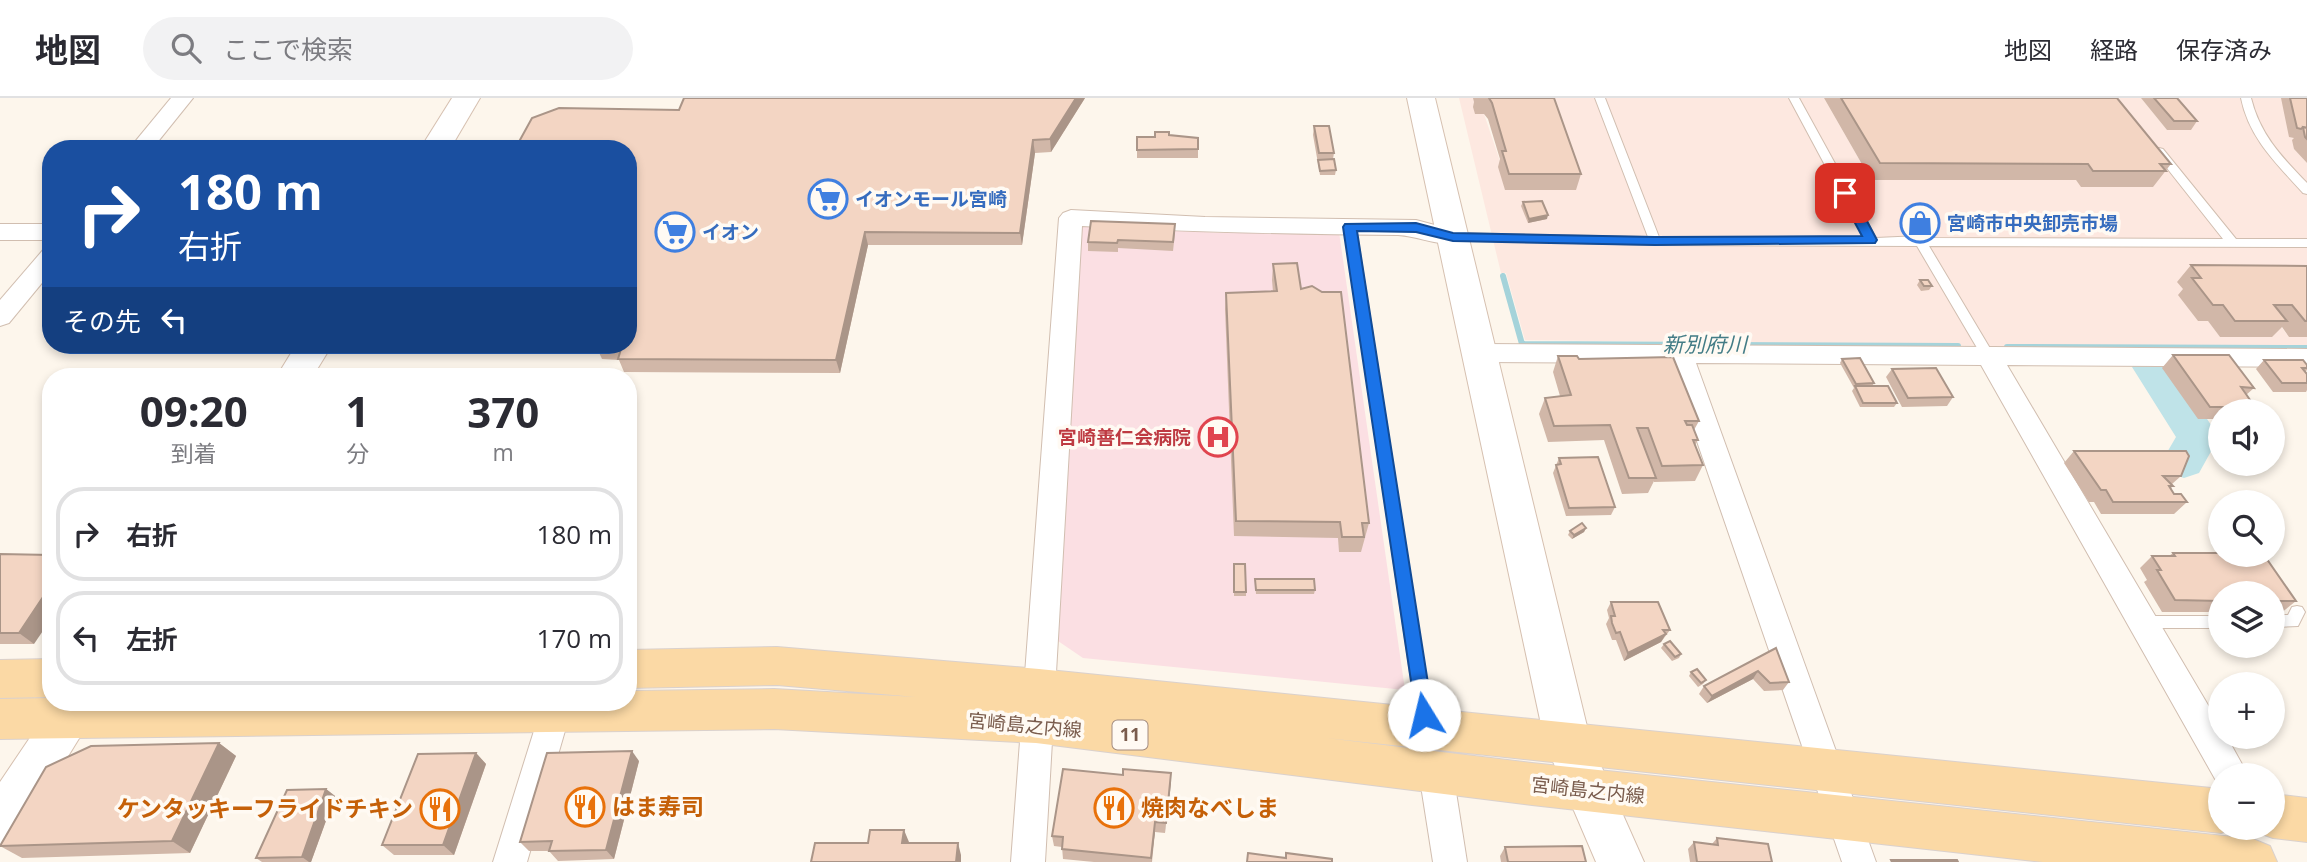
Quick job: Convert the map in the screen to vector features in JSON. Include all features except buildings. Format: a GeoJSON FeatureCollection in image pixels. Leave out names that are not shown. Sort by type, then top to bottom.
{"type":"FeatureCollection","features":[{"type":"Feature","properties":{"kind":"main road","name":"宮崎島之内線"},"geometry":{"type":"LineString","coordinates":[[637,669],[777,666],[1038,706],[1436,773],[2253,862]]}},
{"type":"Feature","properties":{"kind":"main road"},"geometry":{"type":"LineString","coordinates":[[0,679],[42,678]]}},
{"type":"Feature","properties":{"kind":"main road","name":"宮崎島之内線"},"geometry":{"type":"LineString","coordinates":[[637,710],[1038,706],[1426,730],[2208,810]]}},
{"type":"Feature","properties":{"kind":"main road","name":"宮崎島之内線"},"geometry":{"type":"LineString","coordinates":[[0,719],[68,711]]}},
{"type":"Feature","properties":{"kind":"main road"},"geometry":{"type":"LineString","coordinates":[[2285,817],[2307,820]]}},
{"type":"Feature","properties":{"kind":"street"},"geometry":{"type":"LineString","coordinates":[[147,140],[182,98]]}},
{"type":"Feature","properties":{"kind":"street"},"geometry":{"type":"LineString","coordinates":[[440,140],[466,98]]}},
{"type":"Feature","properties":{"kind":"street"},"geometry":{"type":"LineString","coordinates":[[1420,98],[1568,743],[1620,862]]}},
{"type":"Feature","properties":{"kind":"street"},"geometry":{"type":"LineString","coordinates":[[1028,862],[1071,218],[1205,225],[1416,228],[1453,237]]}},
{"type":"Feature","properties":{"kind":"street"},"geometry":{"type":"LineString","coordinates":[[0,232],[42,232]]}},
{"type":"Feature","properties":{"kind":"street"},"geometry":{"type":"LineString","coordinates":[[0,317],[42,267]]}},
{"type":"Feature","properties":{"kind":"street"},"geometry":{"type":"LineString","coordinates":[[1480,353],[1988,355],[2305,361]]}},
{"type":"Feature","properties":{"kind":"street"},"geometry":{"type":"LineString","coordinates":[[1679,353],[1859,862]]}},
{"type":"Feature","properties":{"kind":"street"},"geometry":{"type":"LineString","coordinates":[[1988,355],[2224,763]]}},
{"type":"Feature","properties":{"kind":"street"},"geometry":{"type":"LineString","coordinates":[[0,823],[75,711]]}},
{"type":"Feature","properties":{"kind":"street"},"geometry":{"type":"LineString","coordinates":[[510,862],[555,711]]}},
{"type":"Feature","properties":{"kind":"street"},"geometry":{"type":"LineString","coordinates":[[1436,773],[1450,862]]}},
{"type":"Feature","properties":{"kind":"lane"},"geometry":{"type":"LineString","coordinates":[[1600,98],[1655,241]]}},
{"type":"Feature","properties":{"kind":"lane"},"geometry":{"type":"LineString","coordinates":[[1794,98],[1871,240]]}},
{"type":"Feature","properties":{"kind":"lane"},"geometry":{"type":"LineString","coordinates":[[2246,98],[2249,119],[2259,136],[2307,190]]}},
{"type":"Feature","properties":{"kind":"lane"},"geometry":{"type":"LineString","coordinates":[[2149,139],[2233,243]]}},
{"type":"Feature","properties":{"kind":"lane"},"geometry":{"type":"LineString","coordinates":[[1350,227],[1426,730]]}},
{"type":"Feature","properties":{"kind":"lane"},"geometry":{"type":"LineString","coordinates":[[1453,237],[1655,241],[2307,243]]}},
{"type":"Feature","properties":{"kind":"lane"},"geometry":{"type":"LineString","coordinates":[[1920,240],[1988,355]]}},
{"type":"Feature","properties":{"kind":"lane"},"geometry":{"type":"LineString","coordinates":[[2285,621],[2293,621],[2297,612]]}},
{"type":"Feature","properties":{"kind":"lane"},"geometry":{"type":"LineString","coordinates":[[2142,622],[2208,622]]}},
{"type":"Feature","properties":{"kind":"shaded area","name":"宮崎市中央卸売市場"},"geometry":{"type":"Polygon","coordinates":[[[1459,98],[1824,98],[1871,180],[2076,180],[2082,187],[2152,187],[2093,98],[2141,98],[2167,130],[2189,130],[2163,98],[2281,98],[2307,141],[2294,149],[2307,163],[2307,283],[2179,295],[2198,321],[2208,321],[2220,337],[2277,321],[2289,337],[2307,337],[2307,347],[2140,348],[1525,340],[1506,273],[1501,273],[1459,98]],[[1549,113],[1484,114],[1502,167],[1549,113]]]}},
{"type":"Feature","properties":{"kind":"shaded area","name":"宮崎善仁会病院"},"geometry":{"type":"Polygon","coordinates":[[[1079,226],[1225,233],[1339,232],[1405,690],[1083,658],[1058,641],[1079,226]]]}},
{"type":"Feature","properties":{"kind":"waterway","name":"新別府川"},"geometry":{"type":"LineString","coordinates":[[1503,276],[1522,344],[1958,346]]}},
{"type":"Feature","properties":{"kind":"waterway","name":"新別府川"},"geometry":{"type":"LineString","coordinates":[[2007,347],[2307,348]]}},
{"type":"Feature","properties":{"kind":"waterway","name":"新別府川"},"geometry":{"type":"LineString","coordinates":[[2152,367],[2198,437],[2184,461]]}},
{"type":"Feature","properties":{"kind":"place","name":"イオンモール宮崎"},"geometry":{"type":"Point","coordinates":[828,199]}},
{"type":"Feature","properties":{"kind":"place","name":"宮崎市中央卸売市場"},"geometry":{"type":"Point","coordinates":[1920,223]}},
{"type":"Feature","properties":{"kind":"place","name":"イオン"},"geometry":{"type":"Point","coordinates":[675,232]}},
{"type":"Feature","properties":{"kind":"place","name":"宮崎善仁会病院"},"geometry":{"type":"Point","coordinates":[1218,437]}},
{"type":"Feature","properties":{"kind":"place","name":"はま寿司"},"geometry":{"type":"Point","coordinates":[585,807]}},
{"type":"Feature","properties":{"kind":"place","name":"焼肉なべしま"},"geometry":{"type":"Point","coordinates":[1114,808]}},
{"type":"Feature","properties":{"kind":"place","name":"ケンタッキーフライドチキン"},"geometry":{"type":"Point","coordinates":[440,809]}},
{"type":"Feature","properties":{"kind":"route"},"geometry":{"type":"LineString","coordinates":[[1424,715],[1350,227],[1416,228],[1453,237],[1655,241],[1871,240],[1845,193]]}}]}
